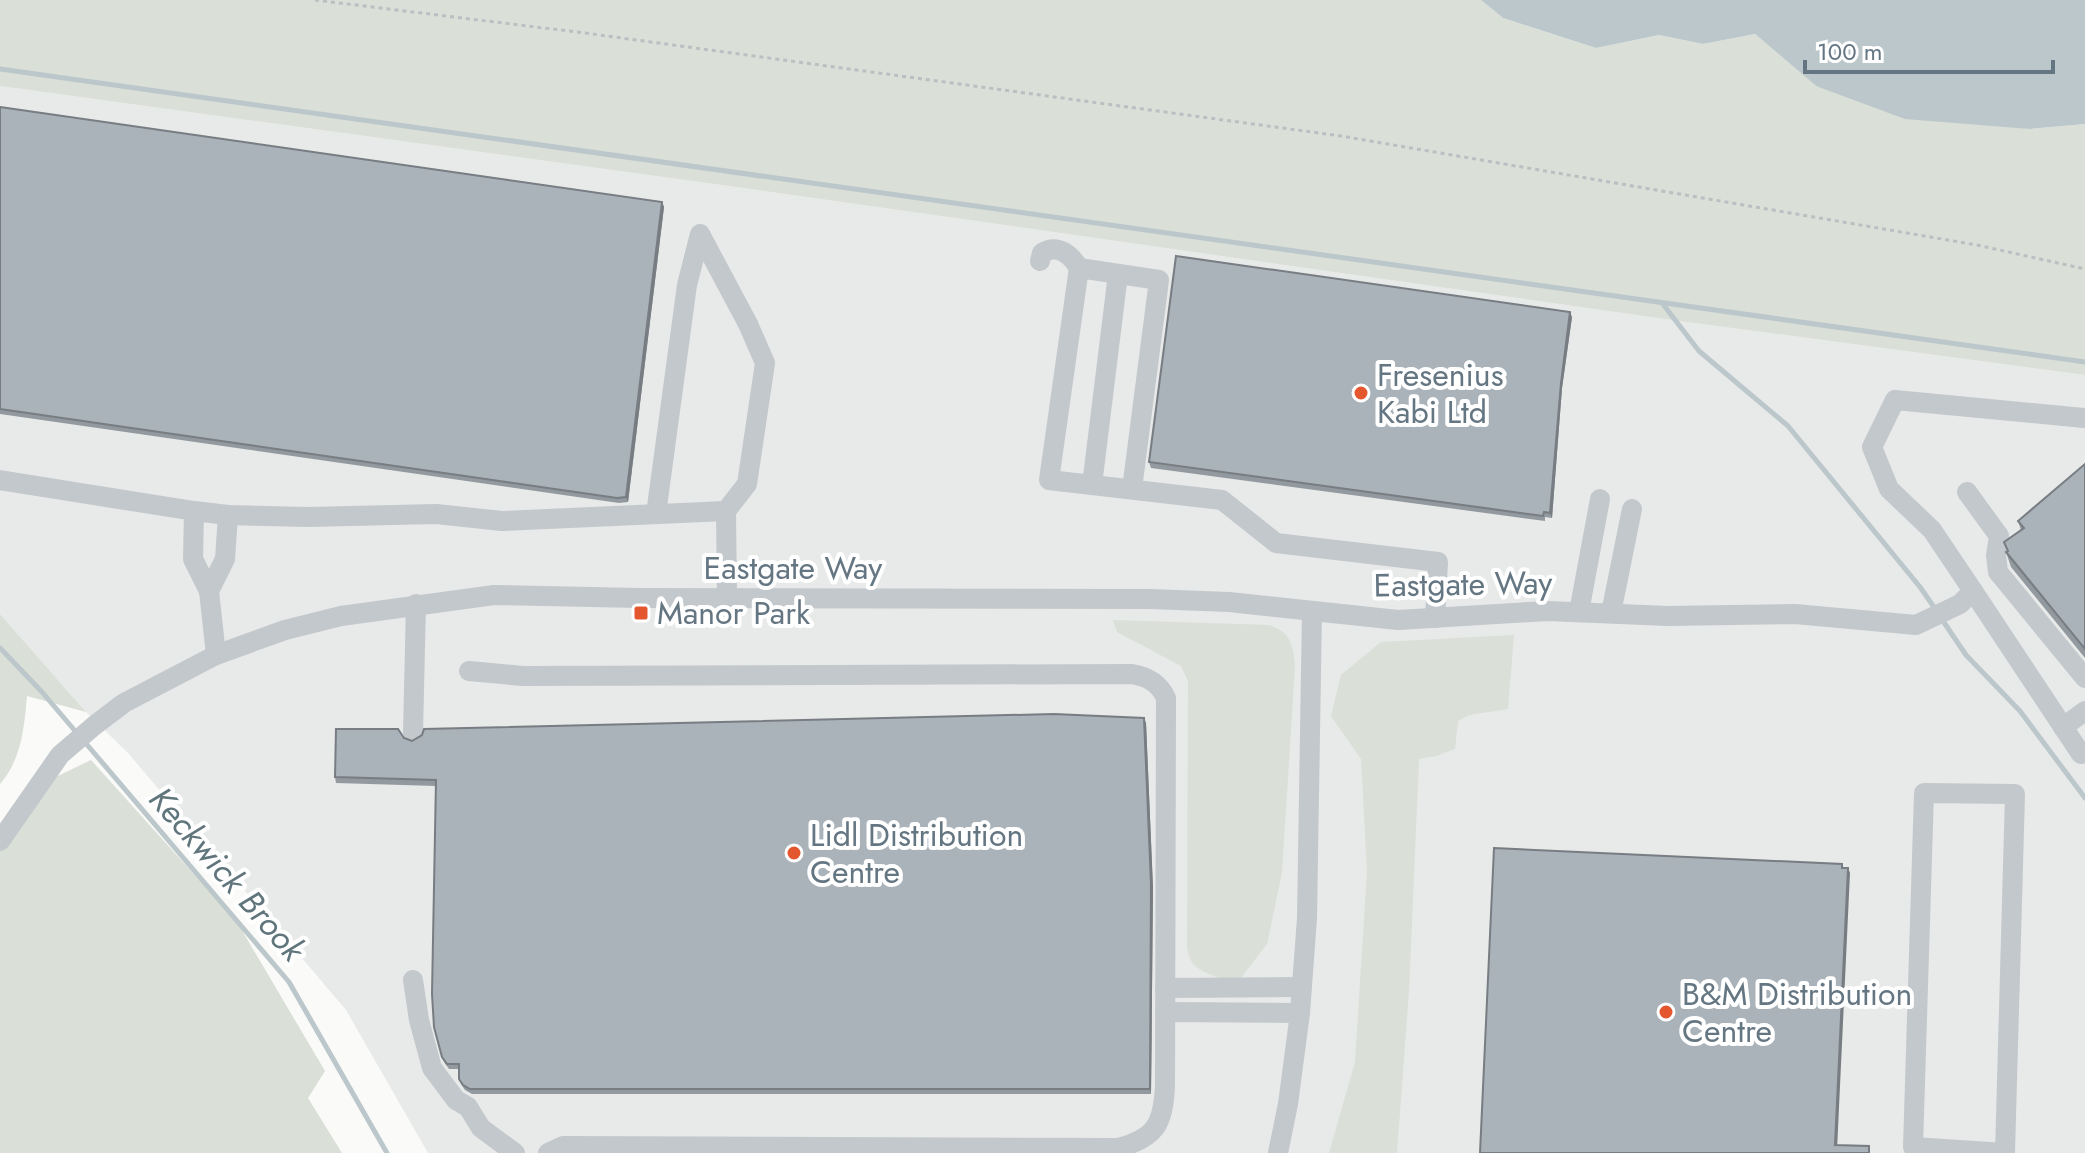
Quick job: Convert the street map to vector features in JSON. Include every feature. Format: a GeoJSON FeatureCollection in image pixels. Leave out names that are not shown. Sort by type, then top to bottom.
{"type":"FeatureCollection","features":[{"type":"Feature","properties":{"kind":"street"},"geometry":{"type":"LineString","coordinates":[[656,514],[687,285],[700,234],[765,363],[747,484],[726,511],[727,597]]}},
{"type":"Feature","properties":{"kind":"street"},"geometry":{"type":"LineString","coordinates":[[1040,261],[1042,253],[1048,249],[1058,250],[1070,254],[1079,268],[1049,480],[1222,500],[1276,543],[1438,562],[1435,618]]}},
{"type":"Feature","properties":{"kind":"street"},"geometry":{"type":"LineString","coordinates":[[1079,268],[1159,280],[1132,489]]}},
{"type":"Feature","properties":{"kind":"street"},"geometry":{"type":"LineString","coordinates":[[1092,485],[1118,274]]}},
{"type":"Feature","properties":{"kind":"street"},"geometry":{"type":"LineString","coordinates":[[2081,754],[1932,530],[1889,489],[1872,447],[1895,400],[2084,418]]}},
{"type":"Feature","properties":{"kind":"street"},"geometry":{"type":"LineString","coordinates":[[0,480],[228,515],[436,514],[502,521],[726,511]]}},
{"type":"Feature","properties":{"kind":"street"},"geometry":{"type":"LineString","coordinates":[[1967,492],[1999,536],[1996,555],[1998,572],[2085,678]]}},
{"type":"Feature","properties":{"kind":"street"},"geometry":{"type":"LineString","coordinates":[[1579,612],[1600,499]]}},
{"type":"Feature","properties":{"kind":"street"},"geometry":{"type":"LineString","coordinates":[[1611,613],[1632,509]]}},
{"type":"Feature","properties":{"kind":"street"},"geometry":{"type":"LineString","coordinates":[[194,511],[193,559],[209,591],[216,655]]}},
{"type":"Feature","properties":{"kind":"street"},"geometry":{"type":"LineString","coordinates":[[209,591],[225,559],[228,515]]}},
{"type":"Feature","properties":{"kind":"street","name":"Eastgate Way"},"geometry":{"type":"LineString","coordinates":[[0,841],[60,755],[124,703],[216,655],[285,630],[341,616],[416,604],[494,595],[1150,599],[1229,602],[1398,620],[1547,611],[1668,616],[1795,614],[1916,625],[1960,604],[1973,591]]}},
{"type":"Feature","properties":{"kind":"street"},"geometry":{"type":"LineString","coordinates":[[413,733],[416,604]]}},
{"type":"Feature","properties":{"kind":"street"},"geometry":{"type":"LineString","coordinates":[[1278,1153],[1300,1013],[1307,918],[1312,611]]}},
{"type":"Feature","properties":{"kind":"street"},"geometry":{"type":"LineString","coordinates":[[469,671],[523,676],[1132,674],[1151,680],[1163,692],[1167,706],[1165,1086],[1158,1122],[1144,1140],[1118,1148],[563,1146],[548,1153]]}},
{"type":"Feature","properties":{"kind":"street"},"geometry":{"type":"LineString","coordinates":[[2063,727],[2085,711]]}},
{"type":"Feature","properties":{"kind":"street"},"geometry":{"type":"LineString","coordinates":[[1924,793],[2015,794],[2005,1153],[1913,1147],[1924,793]]}},
{"type":"Feature","properties":{"kind":"street"},"geometry":{"type":"LineString","coordinates":[[413,980],[419,1020],[432,1068],[456,1100],[468,1107],[481,1128],[515,1153]]}},
{"type":"Feature","properties":{"kind":"street"},"geometry":{"type":"LineString","coordinates":[[1165,988],[1302,987]]}},
{"type":"Feature","properties":{"kind":"street"},"geometry":{"type":"LineString","coordinates":[[1165,1012],[1300,1013]]}},
{"type":"Feature","properties":{"kind":"path"},"geometry":{"type":"LineString","coordinates":[[315,0],[585,33],[1341,136],[1977,245],[2085,269]]}},
{"type":"Feature","properties":{"kind":"shaded area"},"geometry":{"type":"Polygon","coordinates":[[[0,0],[1481,0],[1503,18],[1596,48],[1659,35],[1703,44],[1755,34],[1816,86],[2030,129],[2085,124],[2085,375],[0,86],[0,0]]]}},
{"type":"Feature","properties":{"kind":"shaded area"},"geometry":{"type":"Polygon","coordinates":[[[1481,0],[2085,0],[2085,124],[2030,129],[1905,119],[1816,86],[1755,34],[1703,44],[1659,35],[1596,48],[1503,18],[1481,0]]]}},
{"type":"Feature","properties":{"kind":"shaded area"},"geometry":{"type":"Polygon","coordinates":[[[0,86],[2085,375],[2085,1153],[428,1153],[346,1010],[128,753],[86,712],[0,614],[0,86]]]}},
{"type":"Feature","properties":{"kind":"shaded area"},"geometry":{"type":"Polygon","coordinates":[[[0,614],[86,712],[27,696],[17,753],[0,784],[0,614]]]}},
{"type":"Feature","properties":{"kind":"shaded area"},"geometry":{"type":"Polygon","coordinates":[[[1113,620],[1269,625],[1287,636],[1292,647],[1295,667],[1282,873],[1267,944],[1237,983],[1202,971],[1192,962],[1187,950],[1188,681],[1181,666],[1117,632],[1113,620]]]}},
{"type":"Feature","properties":{"kind":"shaded area"},"geometry":{"type":"Polygon","coordinates":[[[1514,635],[1508,709],[1469,715],[1458,721],[1455,749],[1419,759],[1409,991],[1397,1153],[1329,1153],[1355,1062],[1367,871],[1361,759],[1331,716],[1341,675],[1381,642],[1514,635]]]}},
{"type":"Feature","properties":{"kind":"shaded area"},"geometry":{"type":"Polygon","coordinates":[[[91,760],[237,922],[325,1071],[308,1098],[342,1153],[0,1153],[0,841],[39,785],[91,760]]]}},
{"type":"Feature","properties":{"kind":"building"},"geometry":{"type":"Polygon","coordinates":[[[0,107],[662,202],[626,497],[0,409],[0,107]]]}},
{"type":"Feature","properties":{"kind":"building","name":"Fresenius Kabi Ltd"},"geometry":{"type":"Polygon","coordinates":[[[1176,256],[1570,312],[1550,513],[1544,512],[1543,516],[1149,462],[1176,256]]]}},
{"type":"Feature","properties":{"kind":"building"},"geometry":{"type":"Polygon","coordinates":[[[2085,464],[2085,649],[2006,552],[2004,542],[2024,528],[2018,521],[2085,464]]]}},
{"type":"Feature","properties":{"kind":"building","name":"Lidl Distribution Centre"},"geometry":{"type":"Polygon","coordinates":[[[1054,714],[1144,718],[1151,883],[1150,1089],[470,1089],[459,1079],[459,1064],[447,1064],[442,1057],[434,1027],[436,780],[335,777],[336,729],[398,729],[404,738],[412,741],[422,735],[424,729],[1054,714]]]}},
{"type":"Feature","properties":{"kind":"building","name":"B&M Distribution Centre"},"geometry":{"type":"Polygon","coordinates":[[[1494,848],[1842,864],[1842,868],[1848,868],[1835,1145],[1869,1146],[1869,1153],[1480,1153],[1494,848]]]}},
{"type":"Feature","properties":{"kind":"waterway"},"geometry":{"type":"LineString","coordinates":[[0,69],[2085,362]]}},
{"type":"Feature","properties":{"kind":"waterway"},"geometry":{"type":"LineString","coordinates":[[1662,303],[1699,351],[1788,426],[1936,610]]}},
{"type":"Feature","properties":{"kind":"waterway"},"geometry":{"type":"LineString","coordinates":[[1941,618],[1966,655],[2020,711],[2085,798]]}},
{"type":"Feature","properties":{"kind":"waterway","name":"Keckwick Brook"},"geometry":{"type":"LineString","coordinates":[[0,648],[76,732]]}},
{"type":"Feature","properties":{"kind":"waterway","name":"Keckwick Brook"},"geometry":{"type":"LineString","coordinates":[[83,740],[289,982],[387,1153]]}},
{"type":"Feature","properties":{"kind":"place","name":"Fresenius Kabi Ltd"},"geometry":{"type":"Point","coordinates":[1361,393]}},
{"type":"Feature","properties":{"kind":"place","name":"Manor Park"},"geometry":{"type":"Point","coordinates":[641,613]}},
{"type":"Feature","properties":{"kind":"place","name":"Lidl Distribution Centre"},"geometry":{"type":"Point","coordinates":[794,853]}},
{"type":"Feature","properties":{"kind":"place","name":"B&M Distribution Centre"},"geometry":{"type":"Point","coordinates":[1666,1012]}}]}
